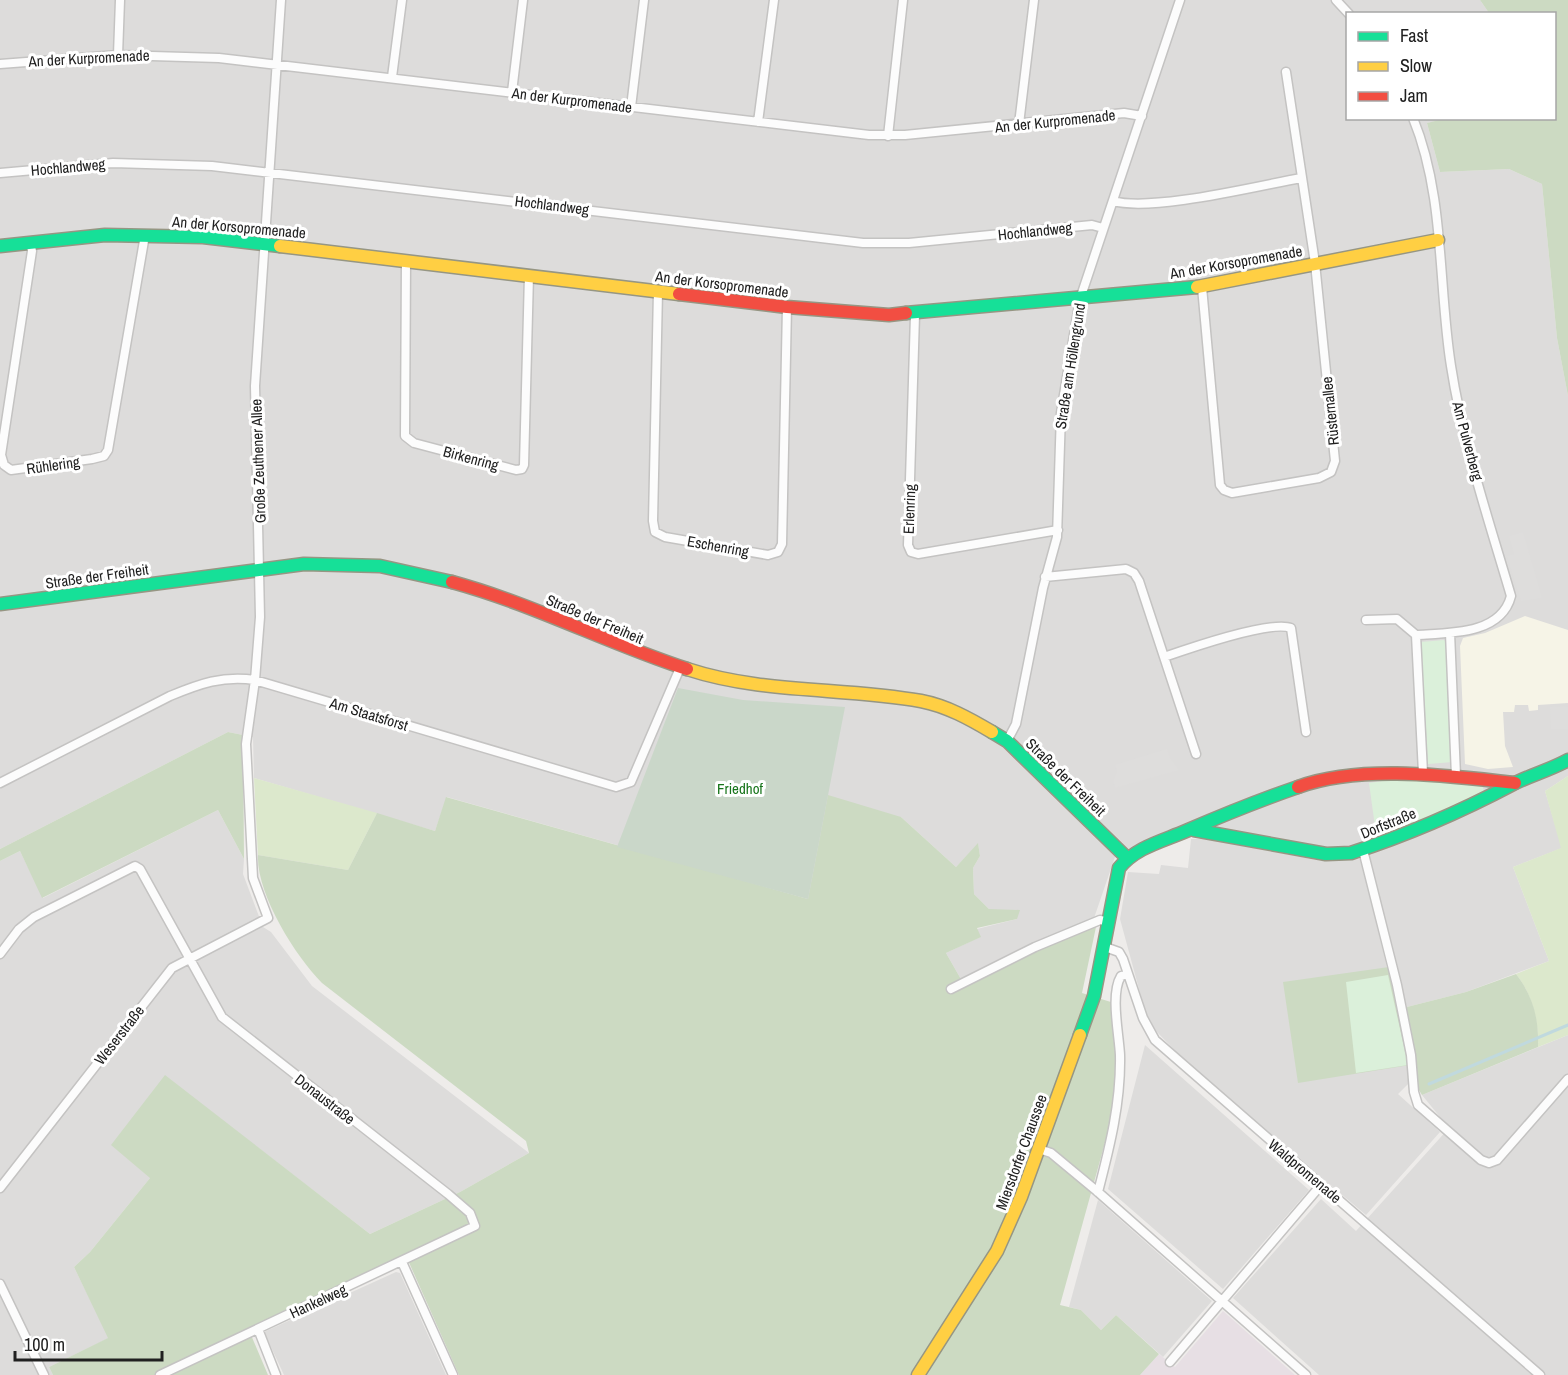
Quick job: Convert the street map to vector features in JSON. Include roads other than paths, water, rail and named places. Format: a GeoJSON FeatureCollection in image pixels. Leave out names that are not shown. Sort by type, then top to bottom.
{"type":"FeatureCollection","features":[{"type":"Feature","properties":{"kind":"street"},"geometry":{"type":"LineString","coordinates":[[118,55],[120,0]]}},
{"type":"Feature","properties":{"kind":"street","name":"Große Zeuthener Allee"},"geometry":{"type":"LineString","coordinates":[[268,918],[253,878],[246,744],[255,680],[260,568],[255,386],[281,0]]}},
{"type":"Feature","properties":{"kind":"street"},"geometry":{"type":"LineString","coordinates":[[392,77],[402,0]]}},
{"type":"Feature","properties":{"kind":"street"},"geometry":{"type":"LineString","coordinates":[[512,92],[523,0]]}},
{"type":"Feature","properties":{"kind":"street"},"geometry":{"type":"LineString","coordinates":[[631,107],[644,0]]}},
{"type":"Feature","properties":{"kind":"street"},"geometry":{"type":"LineString","coordinates":[[758,122],[774,0]]}},
{"type":"Feature","properties":{"kind":"street"},"geometry":{"type":"LineString","coordinates":[[888,136],[903,0]]}},
{"type":"Feature","properties":{"kind":"street"},"geometry":{"type":"LineString","coordinates":[[1019,124],[1034,0]]}},
{"type":"Feature","properties":{"kind":"street","name":"Straße am Höllengrund"},"geometry":{"type":"LineString","coordinates":[[1007,741],[1016,724],[1045,577],[1058,530],[1061,413],[1080,299],[1180,0]]}},
{"type":"Feature","properties":{"kind":"street"},"geometry":{"type":"LineString","coordinates":[[1336,0],[1347,12]]}},
{"type":"Feature","properties":{"kind":"street","name":"An der Kurpromenade"},"geometry":{"type":"LineString","coordinates":[[1,64],[118,55],[172,55],[277,63],[888,136],[1124,113],[1142,116]]}},
{"type":"Feature","properties":{"kind":"street","name":"Rüsternallee"},"geometry":{"type":"LineString","coordinates":[[1202,287],[1220,485],[1224,490],[1232,493],[1319,478],[1331,472],[1335,461],[1315,263],[1286,72]]}},
{"type":"Feature","properties":{"kind":"street","name":"Am Pulverberg"},"geometry":{"type":"LineString","coordinates":[[1414,120],[1430,179],[1456,396],[1511,596],[1502,616],[1490,623],[1450,633],[1416,635]]}},
{"type":"Feature","properties":{"kind":"street","name":"Hochlandweg"},"geometry":{"type":"LineString","coordinates":[[0,173],[113,163],[183,164],[269,171],[863,243],[909,243],[1092,225],[1103,228]]}},
{"type":"Feature","properties":{"kind":"street"},"geometry":{"type":"LineString","coordinates":[[1113,201],[1123,204],[1182,199],[1301,178]]}},
{"type":"Feature","properties":{"kind":"street","name":"An der Korsopromenade"},"geometry":{"type":"LineString","coordinates":[[0,246],[98,235],[146,235],[266,243],[859,315],[915,315],[1202,287],[1438,240]]}},
{"type":"Feature","properties":{"kind":"street","name":"Rühlering"},"geometry":{"type":"LineString","coordinates":[[30,242],[32,251],[1,455],[4,465],[11,470],[92,459],[104,456],[108,450],[146,235]]}},
{"type":"Feature","properties":{"kind":"street","name":"Birkenring"},"geometry":{"type":"LineString","coordinates":[[406,260],[405,436],[414,443],[516,470],[522,469],[524,465],[529,275]]}},
{"type":"Feature","properties":{"kind":"street","name":"Eschenring"},"geometry":{"type":"LineString","coordinates":[[658,291],[653,521],[655,532],[665,537],[768,555],[778,552],[782,544],[787,307]]}},
{"type":"Feature","properties":{"kind":"street","name":"Erlenring"},"geometry":{"type":"LineString","coordinates":[[915,315],[908,545],[911,552],[918,554],[1058,530]]}},
{"type":"Feature","properties":{"kind":"street","name":"Straße der Freiheit"},"geometry":{"type":"LineString","coordinates":[[0,604],[260,568],[348,564],[389,567],[439,577],[493,593],[680,668],[756,685],[922,701],[961,714],[1007,741],[1126,858]]}},
{"type":"Feature","properties":{"kind":"street"},"geometry":{"type":"LineString","coordinates":[[1045,577],[1126,569],[1134,573],[1196,754]]}},
{"type":"Feature","properties":{"kind":"street"},"geometry":{"type":"LineString","coordinates":[[1366,620],[1397,619],[1416,635],[1423,773]]}},
{"type":"Feature","properties":{"kind":"street"},"geometry":{"type":"LineString","coordinates":[[1164,657],[1258,631],[1286,626],[1291,628],[1306,732]]}},
{"type":"Feature","properties":{"kind":"street"},"geometry":{"type":"LineString","coordinates":[[1450,633],[1456,776]]}},
{"type":"Feature","properties":{"kind":"street","name":"Am Staatsforst"},"geometry":{"type":"LineString","coordinates":[[1,781],[170,696],[199,684],[236,677],[255,680],[616,787],[631,782],[680,668]]}},
{"type":"Feature","properties":{"kind":"street","name":"Dorfstraße"},"geometry":{"type":"LineString","coordinates":[[1194,830],[1326,854],[1363,850],[1499,793],[1515,783],[1548,771],[1568,760]]}},
{"type":"Feature","properties":{"kind":"street","name":"Dorfstraße"},"geometry":{"type":"LineString","coordinates":[[1126,858],[1194,830],[1208,820],[1324,780],[1423,773],[1515,783]]}},
{"type":"Feature","properties":{"kind":"street"},"geometry":{"type":"LineString","coordinates":[[1363,850],[1397,985],[1418,1105],[1481,1160],[1489,1162],[1497,1160],[1568,1079]]}},
{"type":"Feature","properties":{"kind":"street"},"geometry":{"type":"LineString","coordinates":[[951,989],[1035,947],[1100,920],[1110,922],[1119,868],[1126,858]]}},
{"type":"Feature","properties":{"kind":"street","name":"Donaustraße"},"geometry":{"type":"LineString","coordinates":[[0,954],[23,924],[135,866],[140,869],[222,1017],[443,1190],[470,1213],[475,1226]]}},
{"type":"Feature","properties":{"kind":"street","name":"Weserstraße"},"geometry":{"type":"LineString","coordinates":[[0,1188],[172,968],[268,918]]}},
{"type":"Feature","properties":{"kind":"street","name":"Miersdorfer Chaussee"},"geometry":{"type":"LineString","coordinates":[[918,1375],[997,1251],[1010,1226],[1094,996],[1110,922]]}},
{"type":"Feature","properties":{"kind":"street","name":"Waldpromenade"},"geometry":{"type":"LineString","coordinates":[[1105,947],[1120,953],[1143,1018],[1155,1040],[1540,1375]]}},
{"type":"Feature","properties":{"kind":"street"},"geometry":{"type":"LineString","coordinates":[[1098,1192],[1120,1087],[1118,983],[1121,976],[1128,974]]}},
{"type":"Feature","properties":{"kind":"street"},"geometry":{"type":"LineString","coordinates":[[1039,1149],[1057,1158],[1098,1192],[1306,1375]]}},
{"type":"Feature","properties":{"kind":"street"},"geometry":{"type":"LineString","coordinates":[[1170,1362],[1322,1185]]}},
{"type":"Feature","properties":{"kind":"street","name":"Hankelweg"},"geometry":{"type":"LineString","coordinates":[[160,1375],[475,1226]]}},
{"type":"Feature","properties":{"kind":"street"},"geometry":{"type":"LineString","coordinates":[[402,1262],[453,1375]]}},
{"type":"Feature","properties":{"kind":"street"},"geometry":{"type":"LineString","coordinates":[[0,1284],[44,1375]]}},
{"type":"Feature","properties":{"kind":"street"},"geometry":{"type":"LineString","coordinates":[[258,1329],[276,1375]]}},
{"type":"Feature","properties":{"kind":"waterway"},"geometry":{"type":"LineString","coordinates":[[1429,1084],[1568,1025]]}},
{"type":"Feature","properties":{"kind":"park label","name":"Friedhof"},"geometry":{"type":"Point","coordinates":[740,788]}}]}
